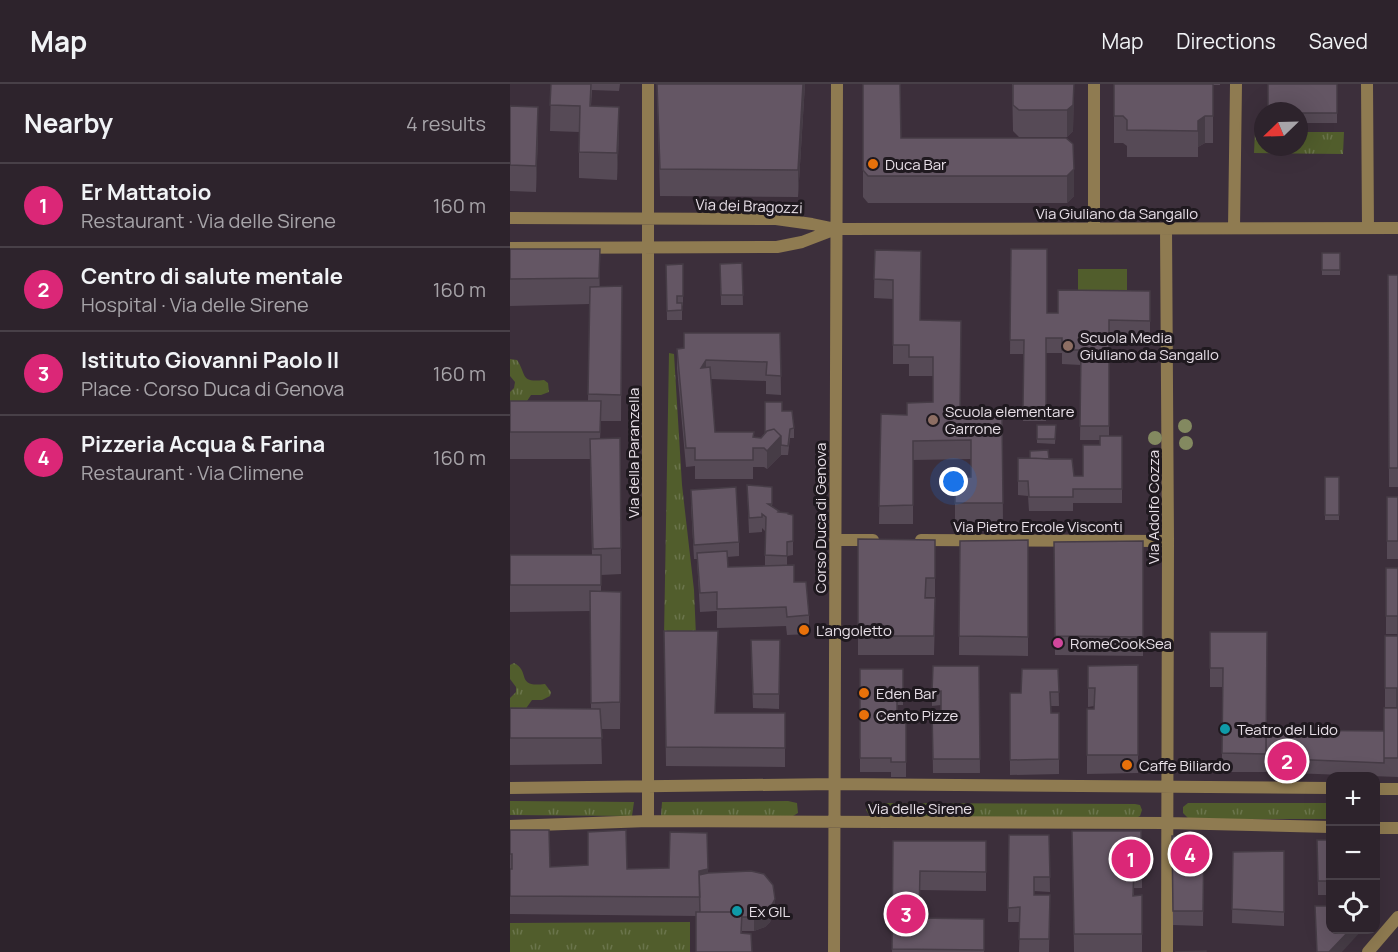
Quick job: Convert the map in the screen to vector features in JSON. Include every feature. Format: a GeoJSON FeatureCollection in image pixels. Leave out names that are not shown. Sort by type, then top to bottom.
{"type":"FeatureCollection","features":[{"type":"Feature","properties":{"kind":"street","name":"Via della Paranzella"},"geometry":{"type":"LineString","coordinates":[[648,84],[648,821]]}},
{"type":"Feature","properties":{"kind":"street","name":"Corso Duca di Genova"},"geometry":{"type":"LineString","coordinates":[[834,952],[837,84]]}},
{"type":"Feature","properties":{"kind":"street"},"geometry":{"type":"LineString","coordinates":[[1094,84],[1094,228]]}},
{"type":"Feature","properties":{"kind":"street"},"geometry":{"type":"LineString","coordinates":[[1234,228],[1236,84]]}},
{"type":"Feature","properties":{"kind":"street"},"geometry":{"type":"LineString","coordinates":[[1367,84],[1368,228]]}},
{"type":"Feature","properties":{"kind":"street","name":"Via dei Bragozzi"},"geometry":{"type":"LineString","coordinates":[[510,218],[776,219],[836,229]]}},
{"type":"Feature","properties":{"kind":"street","name":"Via Adolfo Cozza"},"geometry":{"type":"LineString","coordinates":[[1166,228],[1167,952]]}},
{"type":"Feature","properties":{"kind":"street","name":"Via Giuliano da Sangallo"},"geometry":{"type":"LineString","coordinates":[[836,229],[1398,228]]}},
{"type":"Feature","properties":{"kind":"street"},"geometry":{"type":"LineString","coordinates":[[510,248],[777,247],[802,242],[836,229]]}},
{"type":"Feature","properties":{"kind":"street"},"geometry":{"type":"LineString","coordinates":[[835,540],[882,540]]}},
{"type":"Feature","properties":{"kind":"street","name":"Via Pietro Ercole Visconti"},"geometry":{"type":"LineString","coordinates":[[904,540],[1168,541]]}},
{"type":"Feature","properties":{"kind":"street","name":"Via delle Sirene"},"geometry":{"type":"LineString","coordinates":[[510,788],[835,784],[1326,788]]}},
{"type":"Feature","properties":{"kind":"street"},"geometry":{"type":"LineString","coordinates":[[1380,789],[1398,789]]}},
{"type":"Feature","properties":{"kind":"street","name":"Via delle Sirene"},"geometry":{"type":"LineString","coordinates":[[510,826],[648,821],[1168,823],[1326,827]]}},
{"type":"Feature","properties":{"kind":"street"},"geometry":{"type":"LineString","coordinates":[[1380,828],[1398,828]]}},
{"type":"Feature","properties":{"kind":"street"},"geometry":{"type":"LineString","coordinates":[[1368,952],[1398,917]]}},
{"type":"Feature","properties":{"kind":"green space"},"geometry":{"type":"Polygon","coordinates":[[[1308,132],[1344,132],[1343,154],[1308,154],[1308,132]]]}},
{"type":"Feature","properties":{"kind":"green space"},"geometry":{"type":"Polygon","coordinates":[[[1078,269],[1127,269],[1127,296],[1078,296],[1078,269]]]}},
{"type":"Feature","properties":{"kind":"green space"},"geometry":{"type":"Polygon","coordinates":[[[669,353],[674,354],[682,485],[694,590],[696,636],[664,637],[669,353]]]}},
{"type":"Feature","properties":{"kind":"green space"},"geometry":{"type":"Polygon","coordinates":[[[510,359],[517,360],[528,379],[544,380],[548,383],[549,392],[531,395],[521,410],[510,410],[510,392],[515,382],[510,376],[510,359]]]}},
{"type":"Feature","properties":{"kind":"green space"},"geometry":{"type":"Polygon","coordinates":[[[514,663],[522,670],[526,681],[536,685],[545,684],[551,692],[550,696],[542,700],[532,700],[522,714],[510,714],[510,698],[516,692],[516,687],[510,679],[510,665],[514,663]]]}},
{"type":"Feature","properties":{"kind":"green space"},"geometry":{"type":"Polygon","coordinates":[[[510,801],[634,802],[632,816],[510,815],[510,801]]]}},
{"type":"Feature","properties":{"kind":"green space"},"geometry":{"type":"Polygon","coordinates":[[[788,801],[797,803],[798,813],[793,816],[661,816],[662,802],[788,801]]]}},
{"type":"Feature","properties":{"kind":"green space"},"geometry":{"type":"Polygon","coordinates":[[[872,803],[1135,804],[1140,805],[1142,810],[1140,816],[1136,818],[871,818],[866,810],[872,803]]]}},
{"type":"Feature","properties":{"kind":"green space"},"geometry":{"type":"Polygon","coordinates":[[[1188,803],[1326,803],[1326,819],[1195,819],[1188,818],[1183,813],[1183,807],[1188,803]]]}},
{"type":"Feature","properties":{"kind":"green space"},"geometry":{"type":"Polygon","coordinates":[[[690,922],[690,952],[510,952],[510,923],[690,922]]]}},
{"type":"Feature","properties":{"kind":"building"},"geometry":{"type":"Polygon","coordinates":[[[551,84],[591,84],[590,106],[619,107],[617,153],[579,152],[580,106],[550,105],[551,84]]]}},
{"type":"Feature","properties":{"kind":"building"},"geometry":{"type":"Polygon","coordinates":[[[657,84],[803,84],[798,170],[660,169],[657,84]]]}},
{"type":"Feature","properties":{"kind":"building"},"geometry":{"type":"Polygon","coordinates":[[[863,84],[900,84],[901,138],[1066,138],[1073,144],[1074,169],[1067,176],[868,176],[863,170],[863,84]]]}},
{"type":"Feature","properties":{"kind":"building"},"geometry":{"type":"Polygon","coordinates":[[[1013,84],[1074,84],[1073,105],[1067,110],[1019,110],[1013,105],[1013,84]]]}},
{"type":"Feature","properties":{"kind":"building"},"geometry":{"type":"Polygon","coordinates":[[[1114,84],[1213,84],[1213,116],[1205,116],[1198,121],[1198,131],[1127,130],[1127,120],[1123,116],[1114,116],[1114,84]]]}},
{"type":"Feature","properties":{"kind":"building"},"geometry":{"type":"Polygon","coordinates":[[[1268,84],[1337,84],[1337,113],[1308,113],[1308,102],[1268,102],[1268,84]]]}},
{"type":"Feature","properties":{"kind":"building"},"geometry":{"type":"Polygon","coordinates":[[[510,106],[538,107],[536,166],[510,165],[510,106]]]}},
{"type":"Feature","properties":{"kind":"building"},"geometry":{"type":"Polygon","coordinates":[[[510,249],[600,249],[599,278],[510,279],[510,249]]]}},
{"type":"Feature","properties":{"kind":"building"},"geometry":{"type":"Polygon","coordinates":[[[1011,249],[1047,249],[1047,313],[1058,313],[1058,290],[1150,291],[1150,321],[1109,320],[1109,426],[1080,426],[1081,350],[1062,350],[1062,338],[1046,338],[1046,407],[1023,407],[1024,340],[1010,340],[1011,249]]]}},
{"type":"Feature","properties":{"kind":"building"},"geometry":{"type":"Polygon","coordinates":[[[875,250],[921,251],[920,320],[961,321],[960,417],[1002,417],[1003,503],[955,503],[955,478],[971,477],[971,440],[913,441],[913,505],[879,506],[881,414],[907,415],[907,403],[933,402],[933,357],[909,357],[909,345],[893,345],[893,280],[874,279],[875,250]]]}},
{"type":"Feature","properties":{"kind":"building"},"geometry":{"type":"Polygon","coordinates":[[[1322,253],[1340,253],[1340,270],[1322,270],[1322,253]]]}},
{"type":"Feature","properties":{"kind":"building"},"geometry":{"type":"Polygon","coordinates":[[[742,263],[743,295],[721,295],[720,264],[742,263]]]}},
{"type":"Feature","properties":{"kind":"building"},"geometry":{"type":"Polygon","coordinates":[[[683,264],[683,296],[677,296],[677,303],[682,303],[682,310],[667,311],[666,265],[683,264]]]}},
{"type":"Feature","properties":{"kind":"building"},"geometry":{"type":"Polygon","coordinates":[[[1388,275],[1398,275],[1398,468],[1389,468],[1388,275]]]}},
{"type":"Feature","properties":{"kind":"building"},"geometry":{"type":"Polygon","coordinates":[[[622,286],[621,395],[588,394],[590,287],[622,286]]]}},
{"type":"Feature","properties":{"kind":"building"},"geometry":{"type":"Polygon","coordinates":[[[684,333],[780,333],[781,376],[766,375],[767,362],[706,360],[701,368],[710,367],[715,432],[754,432],[753,437],[761,438],[767,431],[774,429],[781,436],[767,451],[764,448],[753,448],[753,460],[695,460],[695,448],[686,448],[677,349],[684,348],[684,333]]]}},
{"type":"Feature","properties":{"kind":"building"},"geometry":{"type":"Polygon","coordinates":[[[510,401],[601,401],[600,432],[510,432],[510,401]]]}},
{"type":"Feature","properties":{"kind":"building"},"geometry":{"type":"Polygon","coordinates":[[[765,402],[782,402],[782,411],[792,411],[794,428],[790,429],[788,446],[781,445],[781,436],[774,429],[765,433],[765,402]]]}},
{"type":"Feature","properties":{"kind":"building"},"geometry":{"type":"Polygon","coordinates":[[[1037,425],[1056,425],[1055,439],[1037,439],[1037,425]]]}},
{"type":"Feature","properties":{"kind":"building"},"geometry":{"type":"Polygon","coordinates":[[[1100,436],[1122,436],[1122,489],[1073,489],[1073,497],[1029,497],[1028,481],[1018,481],[1018,458],[1072,459],[1074,476],[1083,476],[1083,445],[1100,445],[1100,436]]]}},
{"type":"Feature","properties":{"kind":"building"},"geometry":{"type":"Polygon","coordinates":[[[620,438],[621,548],[593,549],[590,439],[620,438]]]}},
{"type":"Feature","properties":{"kind":"building"},"geometry":{"type":"Polygon","coordinates":[[[1048,450],[1049,459],[1030,458],[1030,451],[1048,450]]]}},
{"type":"Feature","properties":{"kind":"building"},"geometry":{"type":"Polygon","coordinates":[[[1325,477],[1339,477],[1339,515],[1325,515],[1325,477]]]}},
{"type":"Feature","properties":{"kind":"building"},"geometry":{"type":"Polygon","coordinates":[[[747,485],[772,487],[772,504],[768,504],[778,512],[793,515],[793,541],[787,542],[787,556],[765,555],[766,517],[762,514],[762,517],[749,518],[747,485]]]}},
{"type":"Feature","properties":{"kind":"building"},"geometry":{"type":"Polygon","coordinates":[[[736,487],[739,542],[694,545],[691,490],[736,487]]]}},
{"type":"Feature","properties":{"kind":"building"},"geometry":{"type":"Polygon","coordinates":[[[1387,497],[1398,497],[1398,541],[1387,541],[1387,497]]]}},
{"type":"Feature","properties":{"kind":"building"},"geometry":{"type":"Polygon","coordinates":[[[858,539],[935,540],[935,578],[926,578],[925,598],[935,598],[934,636],[858,636],[858,539]]]}},
{"type":"Feature","properties":{"kind":"building"},"geometry":{"type":"Polygon","coordinates":[[[1028,540],[1028,637],[959,636],[960,541],[1028,540]]]}},
{"type":"Feature","properties":{"kind":"building"},"geometry":{"type":"Polygon","coordinates":[[[1143,541],[1143,637],[1055,636],[1054,542],[1143,541]]]}},
{"type":"Feature","properties":{"kind":"building"},"geometry":{"type":"Polygon","coordinates":[[[727,551],[728,567],[794,565],[794,582],[806,582],[809,615],[787,617],[786,607],[717,609],[717,592],[700,593],[697,553],[727,551]]]}},
{"type":"Feature","properties":{"kind":"building"},"geometry":{"type":"Polygon","coordinates":[[[510,555],[601,555],[601,585],[510,585],[510,555]]]}},
{"type":"Feature","properties":{"kind":"building"},"geometry":{"type":"Polygon","coordinates":[[[1386,568],[1398,568],[1398,616],[1386,616],[1386,568]]]}},
{"type":"Feature","properties":{"kind":"building"},"geometry":{"type":"Polygon","coordinates":[[[590,591],[621,592],[620,702],[591,703],[590,591]]]}},
{"type":"Feature","properties":{"kind":"building"},"geometry":{"type":"Polygon","coordinates":[[[664,631],[718,631],[715,713],[785,713],[785,748],[666,747],[664,631]]]}},
{"type":"Feature","properties":{"kind":"building"},"geometry":{"type":"Polygon","coordinates":[[[1210,632],[1267,632],[1266,754],[1222,753],[1223,668],[1210,668],[1210,632]]]}},
{"type":"Feature","properties":{"kind":"building"},"geometry":{"type":"Polygon","coordinates":[[[1385,636],[1398,636],[1398,758],[1384,758],[1384,708],[1397,708],[1397,688],[1385,688],[1385,636]]]}},
{"type":"Feature","properties":{"kind":"building"},"geometry":{"type":"Polygon","coordinates":[[[751,640],[780,640],[779,694],[753,694],[751,640]]]}},
{"type":"Feature","properties":{"kind":"building"},"geometry":{"type":"Polygon","coordinates":[[[1138,665],[1138,755],[1087,755],[1087,709],[1094,709],[1095,688],[1088,688],[1088,666],[1138,665]]]}},
{"type":"Feature","properties":{"kind":"building"},"geometry":{"type":"Polygon","coordinates":[[[933,666],[979,666],[980,759],[933,759],[932,712],[941,712],[941,691],[932,692],[933,666]]]}},
{"type":"Feature","properties":{"kind":"building"},"geometry":{"type":"Polygon","coordinates":[[[860,669],[903,669],[903,691],[897,691],[897,711],[906,711],[906,762],[891,762],[891,758],[860,758],[860,669]]]}},
{"type":"Feature","properties":{"kind":"building"},"geometry":{"type":"Polygon","coordinates":[[[1022,669],[1058,669],[1059,692],[1050,692],[1051,713],[1059,713],[1059,759],[1010,760],[1010,693],[1021,693],[1022,669]]]}},
{"type":"Feature","properties":{"kind":"building"},"geometry":{"type":"Polygon","coordinates":[[[510,708],[600,709],[602,738],[510,738],[510,708]]]}},
{"type":"Feature","properties":{"kind":"building"},"geometry":{"type":"Polygon","coordinates":[[[1266,730],[1384,731],[1384,763],[1266,758],[1266,730]]]}},
{"type":"Feature","properties":{"kind":"building"},"geometry":{"type":"Polygon","coordinates":[[[510,830],[549,830],[550,867],[588,865],[588,832],[626,830],[627,869],[669,868],[670,832],[707,833],[708,869],[699,871],[700,897],[510,896],[512,854],[510,854],[510,830]]]}},
{"type":"Feature","properties":{"kind":"building"},"geometry":{"type":"Polygon","coordinates":[[[1072,831],[1141,831],[1142,870],[1134,869],[1133,896],[1142,895],[1142,934],[1074,934],[1072,831]]]}},
{"type":"Feature","properties":{"kind":"building"},"geometry":{"type":"Polygon","coordinates":[[[1009,835],[1049,835],[1050,877],[1034,877],[1034,895],[1050,895],[1049,939],[1019,939],[1020,907],[1008,908],[1009,835]]]}},
{"type":"Feature","properties":{"kind":"building"},"geometry":{"type":"Polygon","coordinates":[[[1172,836],[1204,836],[1203,911],[1173,911],[1172,836]]]}},
{"type":"Feature","properties":{"kind":"building"},"geometry":{"type":"Polygon","coordinates":[[[1317,840],[1326,840],[1326,881],[1318,881],[1317,840]]]}},
{"type":"Feature","properties":{"kind":"building"},"geometry":{"type":"Polygon","coordinates":[[[893,841],[986,841],[986,872],[920,871],[919,918],[984,919],[984,950],[892,949],[893,841]]]}},
{"type":"Feature","properties":{"kind":"building"},"geometry":{"type":"Polygon","coordinates":[[[1284,851],[1284,912],[1232,909],[1233,852],[1284,851]]]}},
{"type":"Feature","properties":{"kind":"building"},"geometry":{"type":"Polygon","coordinates":[[[751,871],[764,874],[773,885],[775,899],[765,913],[754,917],[742,917],[742,912],[700,912],[699,875],[751,871]]]}},
{"type":"Feature","properties":{"kind":"building"},"geometry":{"type":"Polygon","coordinates":[[[1315,906],[1326,906],[1326,934],[1346,934],[1329,952],[1317,952],[1315,906]]]}},
{"type":"Feature","properties":{"kind":"building"},"geometry":{"type":"Polygon","coordinates":[[[696,912],[742,912],[741,933],[751,934],[752,952],[696,952],[696,912]]]}},
{"type":"Feature","properties":{"kind":"place","name":"Duca Bar"},"geometry":{"type":"Point","coordinates":[873,164]}},
{"type":"Feature","properties":{"kind":"place","name":"Scuola Media Giuliano da Sangallo"},"geometry":{"type":"Point","coordinates":[1068,346]}},
{"type":"Feature","properties":{"kind":"place","name":"Scuola elementare Garrone"},"geometry":{"type":"Point","coordinates":[933,420]}},
{"type":"Feature","properties":{"kind":"place","name":"L'angoletto"},"geometry":{"type":"Point","coordinates":[804,630]}},
{"type":"Feature","properties":{"kind":"place","name":"RomeCookSea"},"geometry":{"type":"Point","coordinates":[1058,643]}},
{"type":"Feature","properties":{"kind":"place","name":"Eden Bar"},"geometry":{"type":"Point","coordinates":[864,693]}},
{"type":"Feature","properties":{"kind":"place","name":"Cento Pizze"},"geometry":{"type":"Point","coordinates":[864,715]}},
{"type":"Feature","properties":{"kind":"place","name":"Teatro del Lido"},"geometry":{"type":"Point","coordinates":[1225,729]}},
{"type":"Feature","properties":{"kind":"place","name":"Centro di salute mentale"},"geometry":{"type":"Point","coordinates":[1287,761]}},
{"type":"Feature","properties":{"kind":"place","name":"Caffe Biliardo"},"geometry":{"type":"Point","coordinates":[1127,765]}},
{"type":"Feature","properties":{"kind":"place","name":"Pizzeria Acqua & Farina"},"geometry":{"type":"Point","coordinates":[1190,854]}},
{"type":"Feature","properties":{"kind":"place","name":"Er Mattatoio"},"geometry":{"type":"Point","coordinates":[1131,859]}},
{"type":"Feature","properties":{"kind":"place","name":"Ex GIL"},"geometry":{"type":"Point","coordinates":[737,911]}},
{"type":"Feature","properties":{"kind":"place","name":"Istituto Giovanni Paolo II"},"geometry":{"type":"Point","coordinates":[906,914]}}]}
